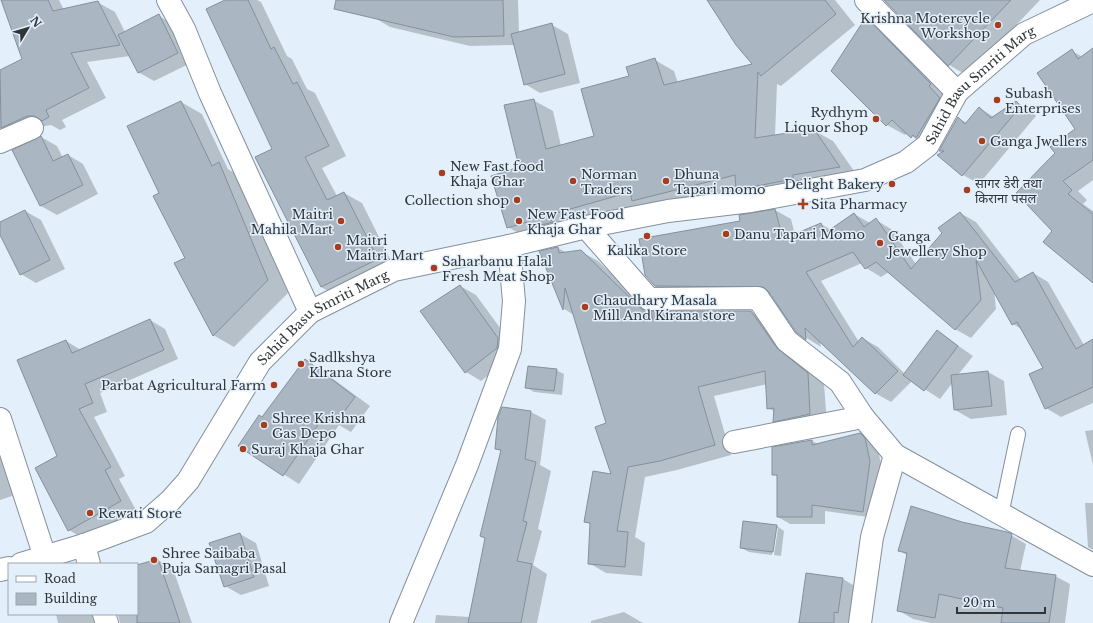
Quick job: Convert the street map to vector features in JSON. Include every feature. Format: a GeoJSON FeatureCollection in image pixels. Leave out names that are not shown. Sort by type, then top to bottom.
{"type":"FeatureCollection","features":[{"type":"Feature","properties":{"kind":"street"},"geometry":{"type":"LineString","coordinates":[[168,0],[184,29],[210,93],[310,312]]}},
{"type":"Feature","properties":{"kind":"street"},"geometry":{"type":"LineString","coordinates":[[866,0],[957,92]]}},
{"type":"Feature","properties":{"kind":"street","name":"Sahid Basu Smriti Marg"},"geometry":{"type":"LineString","coordinates":[[24,563],[45,557],[86,555],[146,522],[170,501],[188,481],[260,362],[310,312],[394,270],[510,246],[586,227],[668,211],[751,201],[865,180],[906,162],[928,145],[957,92],[1024,34],[1093,1]]}},
{"type":"Feature","properties":{"kind":"street"},"geometry":{"type":"LineString","coordinates":[[0,142],[32,128]]}},
{"type":"Feature","properties":{"kind":"street"},"geometry":{"type":"LineString","coordinates":[[586,227],[650,299],[758,298],[787,341],[840,382],[863,417],[895,455],[1093,565]]}},
{"type":"Feature","properties":{"kind":"street"},"geometry":{"type":"LineString","coordinates":[[402,623],[467,465],[510,349],[514,301],[510,246]]}},
{"type":"Feature","properties":{"kind":"street"},"geometry":{"type":"LineString","coordinates":[[734,442],[863,417]]}},
{"type":"Feature","properties":{"kind":"street"},"geometry":{"type":"LineString","coordinates":[[0,419],[45,557]]}},
{"type":"Feature","properties":{"kind":"street"},"geometry":{"type":"LineString","coordinates":[[860,623],[872,537],[895,455]]}},
{"type":"Feature","properties":{"kind":"lane"},"geometry":{"type":"LineString","coordinates":[[1001,515],[1018,434]]}},
{"type":"Feature","properties":{"kind":"building"},"geometry":{"type":"Polygon","coordinates":[[[1,0],[48,0],[53,11],[98,1],[120,45],[71,53],[89,88],[46,110],[49,117],[42,121],[34,116],[27,116],[1,128],[0,70],[22,59],[1,0]]]}},
{"type":"Feature","properties":{"kind":"building"},"geometry":{"type":"Polygon","coordinates":[[[225,0],[248,0],[271,49],[274,47],[293,84],[297,82],[329,146],[305,157],[327,200],[344,192],[378,259],[321,287],[255,157],[272,149],[206,9],[225,0]]]}},
{"type":"Feature","properties":{"kind":"building"},"geometry":{"type":"Polygon","coordinates":[[[336,0],[503,0],[504,36],[454,37],[334,9],[336,0]]]}},
{"type":"Feature","properties":{"kind":"building"},"geometry":{"type":"Polygon","coordinates":[[[707,0],[825,0],[836,14],[761,76],[758,72],[755,138],[814,129],[840,167],[793,175],[793,179],[736,190],[735,175],[632,201],[630,192],[546,216],[553,222],[530,228],[527,222],[507,228],[491,176],[519,167],[504,105],[534,99],[546,149],[594,136],[581,89],[629,76],[626,67],[655,58],[664,85],[752,64],[736,45],[707,0]]]}},
{"type":"Feature","properties":{"kind":"building"},"geometry":{"type":"Polygon","coordinates":[[[884,0],[1011,0],[948,66],[884,0]]]}},
{"type":"Feature","properties":{"kind":"building"},"geometry":{"type":"Polygon","coordinates":[[[159,14],[178,53],[138,73],[118,35],[159,14]]]}},
{"type":"Feature","properties":{"kind":"building"},"geometry":{"type":"Polygon","coordinates":[[[866,17],[931,84],[929,86],[940,98],[916,138],[913,135],[911,138],[892,120],[886,126],[831,71],[866,17]]]}},
{"type":"Feature","properties":{"kind":"building"},"geometry":{"type":"Polygon","coordinates":[[[552,23],[565,74],[524,85],[511,34],[552,23]]]}},
{"type":"Feature","properties":{"kind":"building"},"geometry":{"type":"Polygon","coordinates":[[[1093,48],[1093,160],[1063,181],[1072,190],[1068,194],[1093,214],[1093,283],[1043,242],[1052,231],[1016,193],[1055,153],[1050,147],[1075,129],[1037,73],[1072,49],[1078,59],[1093,48]]]}},
{"type":"Feature","properties":{"kind":"building"},"geometry":{"type":"Polygon","coordinates":[[[181,101],[212,166],[219,162],[268,280],[213,336],[174,263],[185,258],[153,196],[159,193],[127,126],[181,101]]]}},
{"type":"Feature","properties":{"kind":"building"},"geometry":{"type":"Polygon","coordinates":[[[1016,101],[1021,106],[962,176],[937,155],[944,151],[939,151],[958,117],[965,124],[979,107],[991,118],[1016,101]]]}},
{"type":"Feature","properties":{"kind":"building"},"geometry":{"type":"Polygon","coordinates":[[[41,136],[53,161],[68,154],[83,185],[40,206],[12,150],[41,136]]]}},
{"type":"Feature","properties":{"kind":"building"},"geometry":{"type":"Polygon","coordinates":[[[775,209],[783,239],[821,223],[825,233],[854,213],[864,227],[876,218],[911,269],[942,233],[938,228],[960,212],[1015,282],[1033,272],[1076,349],[1093,339],[1093,387],[1045,409],[1029,374],[1043,368],[1017,322],[1012,325],[976,260],[981,300],[955,330],[876,262],[865,269],[853,252],[806,272],[853,347],[862,337],[898,371],[875,394],[805,328],[806,340],[796,332],[768,291],[763,287],[655,286],[645,275],[639,239],[740,221],[739,215],[775,209]]]}},
{"type":"Feature","properties":{"kind":"building"},"geometry":{"type":"Polygon","coordinates":[[[25,210],[50,260],[20,275],[0,235],[0,222],[25,210]]]}},
{"type":"Feature","properties":{"kind":"building"},"geometry":{"type":"Polygon","coordinates":[[[558,247],[559,253],[581,250],[653,320],[651,311],[751,311],[777,348],[808,373],[810,414],[773,422],[774,408],[767,409],[765,371],[698,387],[715,445],[660,461],[628,467],[617,531],[628,532],[625,567],[588,564],[590,523],[584,522],[593,471],[611,474],[595,427],[606,423],[565,288],[563,310],[539,251],[558,247]]]}},
{"type":"Feature","properties":{"kind":"building"},"geometry":{"type":"Polygon","coordinates":[[[460,285],[498,338],[497,348],[465,373],[420,311],[460,285]]]}},
{"type":"Feature","properties":{"kind":"building"},"geometry":{"type":"Polygon","coordinates":[[[150,319],[164,350],[85,384],[93,403],[79,409],[111,467],[105,470],[121,501],[68,531],[35,468],[57,456],[17,360],[66,340],[72,353],[150,319]]]}},
{"type":"Feature","properties":{"kind":"building"},"geometry":{"type":"Polygon","coordinates":[[[937,330],[958,346],[924,391],[903,375],[937,330]]]}},
{"type":"Feature","properties":{"kind":"building"},"geometry":{"type":"Polygon","coordinates":[[[305,359],[355,397],[335,424],[324,416],[283,476],[238,446],[259,415],[262,417],[305,359]]]}},
{"type":"Feature","properties":{"kind":"building"},"geometry":{"type":"Polygon","coordinates":[[[528,366],[557,369],[554,391],[525,388],[528,366]]]}},
{"type":"Feature","properties":{"kind":"building"},"geometry":{"type":"Polygon","coordinates":[[[988,371],[992,406],[954,410],[951,375],[988,371]]]}},
{"type":"Feature","properties":{"kind":"building"},"geometry":{"type":"Polygon","coordinates":[[[502,407],[531,411],[525,459],[536,462],[523,521],[527,522],[517,561],[532,564],[521,623],[468,623],[485,538],[480,536],[501,450],[495,449],[498,417],[502,407]]]}},
{"type":"Feature","properties":{"kind":"building"},"geometry":{"type":"Polygon","coordinates":[[[860,433],[865,438],[870,461],[863,512],[812,505],[812,517],[777,517],[777,475],[772,475],[772,447],[812,440],[812,445],[860,433]]]}},
{"type":"Feature","properties":{"kind":"building"},"geometry":{"type":"Polygon","coordinates":[[[911,506],[962,522],[1012,534],[1005,568],[1056,575],[1049,623],[1001,623],[1003,608],[939,594],[935,618],[897,611],[907,553],[898,551],[911,506]]]}},
{"type":"Feature","properties":{"kind":"building"},"geometry":{"type":"Polygon","coordinates":[[[743,521],[777,525],[773,552],[740,548],[743,521]]]}},
{"type":"Feature","properties":{"kind":"building"},"geometry":{"type":"Polygon","coordinates":[[[240,533],[254,577],[224,587],[209,543],[240,533]]]}},
{"type":"Feature","properties":{"kind":"building"},"geometry":{"type":"Polygon","coordinates":[[[158,559],[180,623],[137,623],[138,565],[158,559]]]}},
{"type":"Feature","properties":{"kind":"building"},"geometry":{"type":"Polygon","coordinates":[[[806,573],[843,578],[838,613],[834,612],[834,623],[799,623],[806,573]]]}},
{"type":"Feature","properties":{"kind":"place","name":"Krishna Motercycle Workshop"},"geometry":{"type":"Point","coordinates":[998,25]}},
{"type":"Feature","properties":{"kind":"place","name":"Subash Enterprises"},"geometry":{"type":"Point","coordinates":[997,100]}},
{"type":"Feature","properties":{"kind":"place","name":"Rydhym Liquor Shop"},"geometry":{"type":"Point","coordinates":[876,119]}},
{"type":"Feature","properties":{"kind":"place","name":"Ganga Jwellers"},"geometry":{"type":"Point","coordinates":[982,141]}},
{"type":"Feature","properties":{"kind":"place","name":"New Fast food Khaja Ghar"},"geometry":{"type":"Point","coordinates":[442,173]}},
{"type":"Feature","properties":{"kind":"place","name":"Norman Traders"},"geometry":{"type":"Point","coordinates":[573,181]}},
{"type":"Feature","properties":{"kind":"place","name":"Dhuna Tapari momo"},"geometry":{"type":"Point","coordinates":[666,181]}},
{"type":"Feature","properties":{"kind":"place","name":"Delight Bakery"},"geometry":{"type":"Point","coordinates":[892,184]}},
{"type":"Feature","properties":{"kind":"place","name":"सागर डेरी तथा किराना पसल"},"geometry":{"type":"Point","coordinates":[967,190]}},
{"type":"Feature","properties":{"kind":"place","name":"Collection shop"},"geometry":{"type":"Point","coordinates":[517,200]}},
{"type":"Feature","properties":{"kind":"place","name":"Sita Pharmacy"},"geometry":{"type":"Point","coordinates":[803,204]}},
{"type":"Feature","properties":{"kind":"place","name":"Maitri Mahila Mart"},"geometry":{"type":"Point","coordinates":[341,221]}},
{"type":"Feature","properties":{"kind":"place","name":"New Fast Food Khaja Ghar"},"geometry":{"type":"Point","coordinates":[519,221]}},
{"type":"Feature","properties":{"kind":"place","name":"Danu Tapari Momo"},"geometry":{"type":"Point","coordinates":[726,234]}},
{"type":"Feature","properties":{"kind":"place","name":"Kalika Store"},"geometry":{"type":"Point","coordinates":[647,236]}},
{"type":"Feature","properties":{"kind":"place","name":"Ganga Jewellery Shop"},"geometry":{"type":"Point","coordinates":[880,243]}},
{"type":"Feature","properties":{"kind":"place","name":"Maitri Maitri Mart"},"geometry":{"type":"Point","coordinates":[338,247]}},
{"type":"Feature","properties":{"kind":"place","name":"Saharbanu Halal Fresh Meat Shop"},"geometry":{"type":"Point","coordinates":[434,268]}},
{"type":"Feature","properties":{"kind":"place","name":"Chaudhary Masala Mill And Kirana store"},"geometry":{"type":"Point","coordinates":[585,307]}},
{"type":"Feature","properties":{"kind":"place","name":"Sadlkshya Klrana Store"},"geometry":{"type":"Point","coordinates":[301,364]}},
{"type":"Feature","properties":{"kind":"place","name":"Parbat Agricultural Farm"},"geometry":{"type":"Point","coordinates":[274,385]}},
{"type":"Feature","properties":{"kind":"place","name":"Shree Krishna Gas Depo"},"geometry":{"type":"Point","coordinates":[264,425]}},
{"type":"Feature","properties":{"kind":"place","name":"Suraj Khaja Ghar"},"geometry":{"type":"Point","coordinates":[243,449]}},
{"type":"Feature","properties":{"kind":"place","name":"Rewati Store"},"geometry":{"type":"Point","coordinates":[90,513]}},
{"type":"Feature","properties":{"kind":"place","name":"Shree Saibaba Puja Samagri Pasal"},"geometry":{"type":"Point","coordinates":[154,560]}}]}
